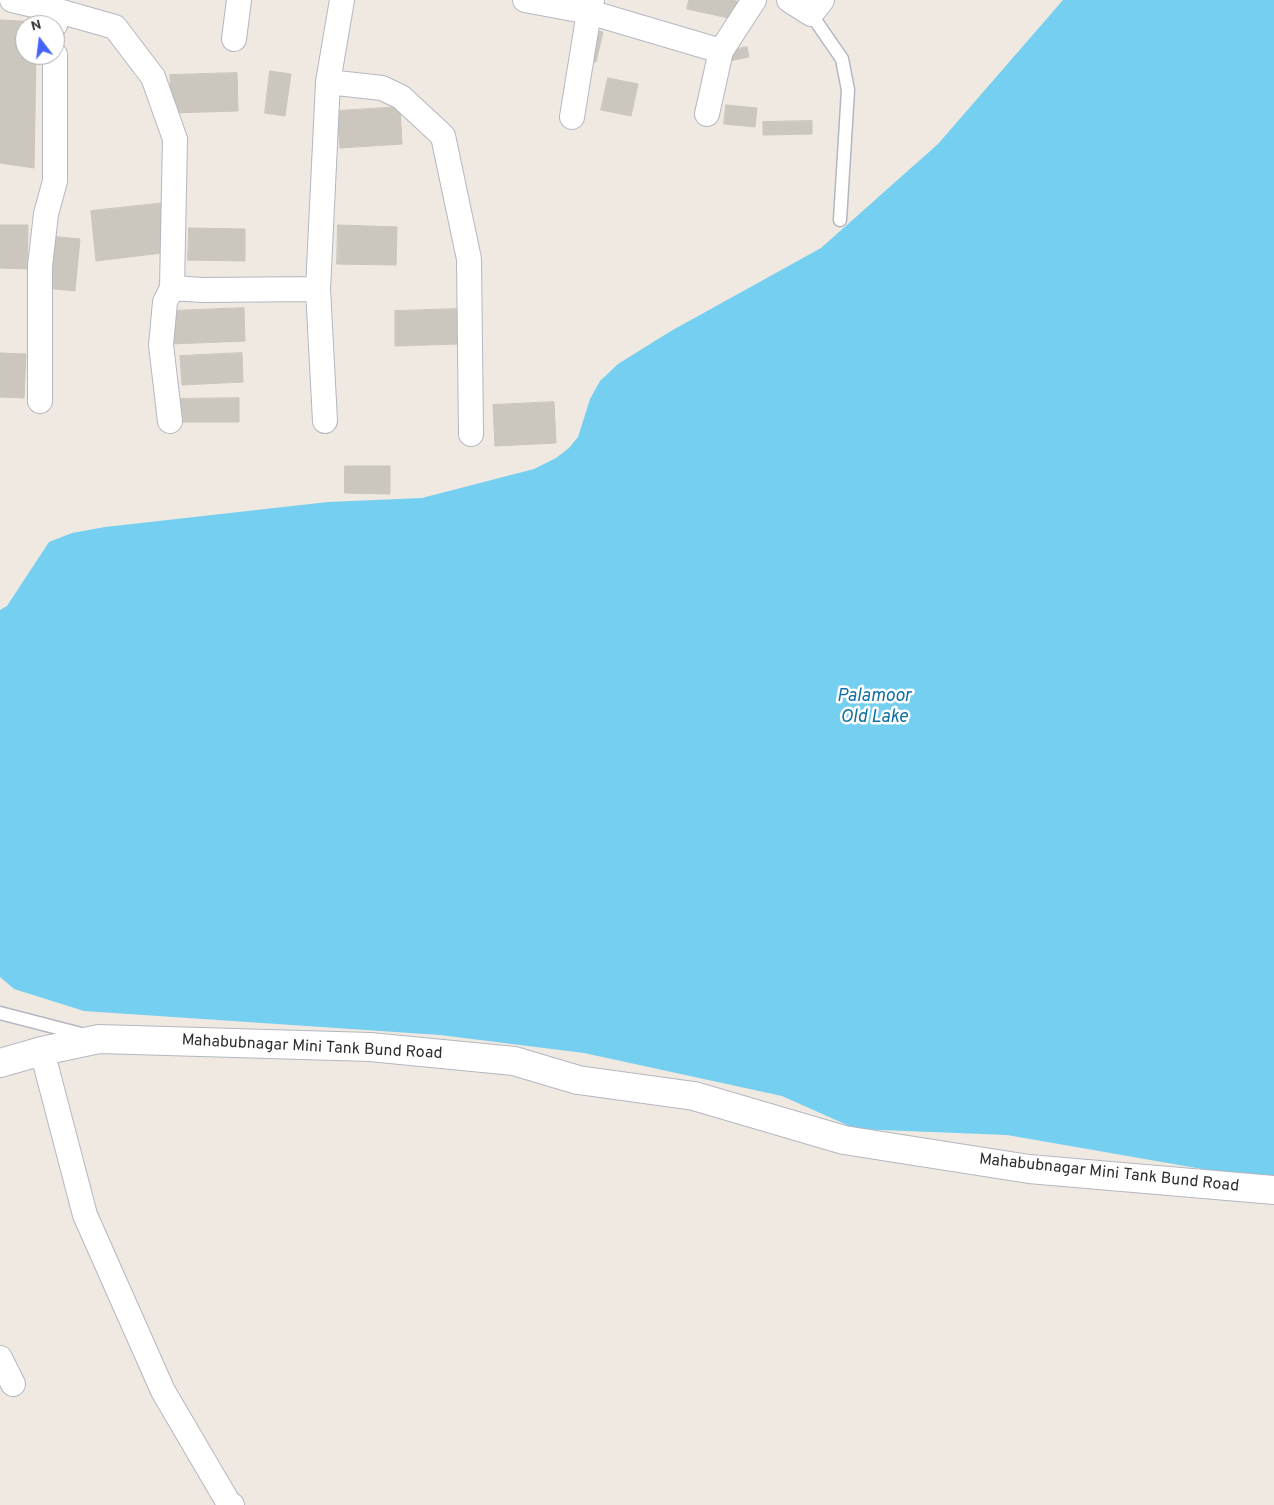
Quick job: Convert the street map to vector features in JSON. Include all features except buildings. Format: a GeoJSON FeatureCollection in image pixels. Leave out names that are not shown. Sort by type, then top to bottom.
{"type":"FeatureCollection","features":[{"type":"Feature","properties":{"kind":"street"},"geometry":{"type":"LineString","coordinates":[[12,0],[48,15]]}},
{"type":"Feature","properties":{"kind":"street"},"geometry":{"type":"LineString","coordinates":[[234,39],[239,0]]}},
{"type":"Feature","properties":{"kind":"street"},"geometry":{"type":"LineString","coordinates":[[325,421],[318,289],[328,82],[342,0]]}},
{"type":"Feature","properties":{"kind":"street"},"geometry":{"type":"LineString","coordinates":[[526,0],[590,6],[720,51]]}},
{"type":"Feature","properties":{"kind":"street"},"geometry":{"type":"LineString","coordinates":[[707,114],[720,51],[754,0]]}},
{"type":"Feature","properties":{"kind":"street"},"geometry":{"type":"LineString","coordinates":[[789,0],[817,7]]}},
{"type":"Feature","properties":{"kind":"street"},"geometry":{"type":"LineString","coordinates":[[572,117],[590,6]]}},
{"type":"Feature","properties":{"kind":"street"},"geometry":{"type":"LineString","coordinates":[[65,20],[115,27],[153,77],[175,139],[172,288],[165,302],[162,345],[170,421]]}},
{"type":"Feature","properties":{"kind":"street"},"geometry":{"type":"LineString","coordinates":[[40,401],[40,266],[46,214],[55,181],[55,65]]}},
{"type":"Feature","properties":{"kind":"street"},"geometry":{"type":"LineString","coordinates":[[328,82],[382,88],[401,96],[443,136],[469,259],[471,434]]}},
{"type":"Feature","properties":{"kind":"street"},"geometry":{"type":"LineString","coordinates":[[172,288],[203,290],[318,289]]}},
{"type":"Feature","properties":{"kind":"street","name":"Mahabubnagar Mini Tank Bund Road"},"geometry":{"type":"LineString","coordinates":[[0,1063],[42,1051],[99,1039],[370,1047],[514,1061],[578,1080],[694,1096],[844,1140],[1029,1169],[1274,1190]]}},
{"type":"Feature","properties":{"kind":"street"},"geometry":{"type":"LineString","coordinates":[[42,1051],[85,1216],[163,1391],[228,1504]]}},
{"type":"Feature","properties":{"kind":"street"},"geometry":{"type":"LineString","coordinates":[[0,1358],[13,1384]]}},
{"type":"Feature","properties":{"kind":"lane"},"geometry":{"type":"LineString","coordinates":[[817,7],[842,59],[848,90],[840,220]]}},
{"type":"Feature","properties":{"kind":"lane"},"geometry":{"type":"LineString","coordinates":[[0,1013],[99,1039]]}},
{"type":"Feature","properties":{"kind":"water","name":"Palamoor Old Lake"},"geometry":{"type":"Polygon","coordinates":[[[1063,0],[1274,0],[1274,1184],[1225,1173],[1007,1135],[856,1129],[782,1096],[584,1053],[440,1035],[84,1011],[14,989],[0,977],[0,610],[7,606],[49,542],[72,533],[105,527],[328,502],[422,498],[534,469],[556,458],[569,448],[578,437],[590,399],[600,381],[618,364],[671,331],[821,248],[938,144],[1063,0]]]}}]}
